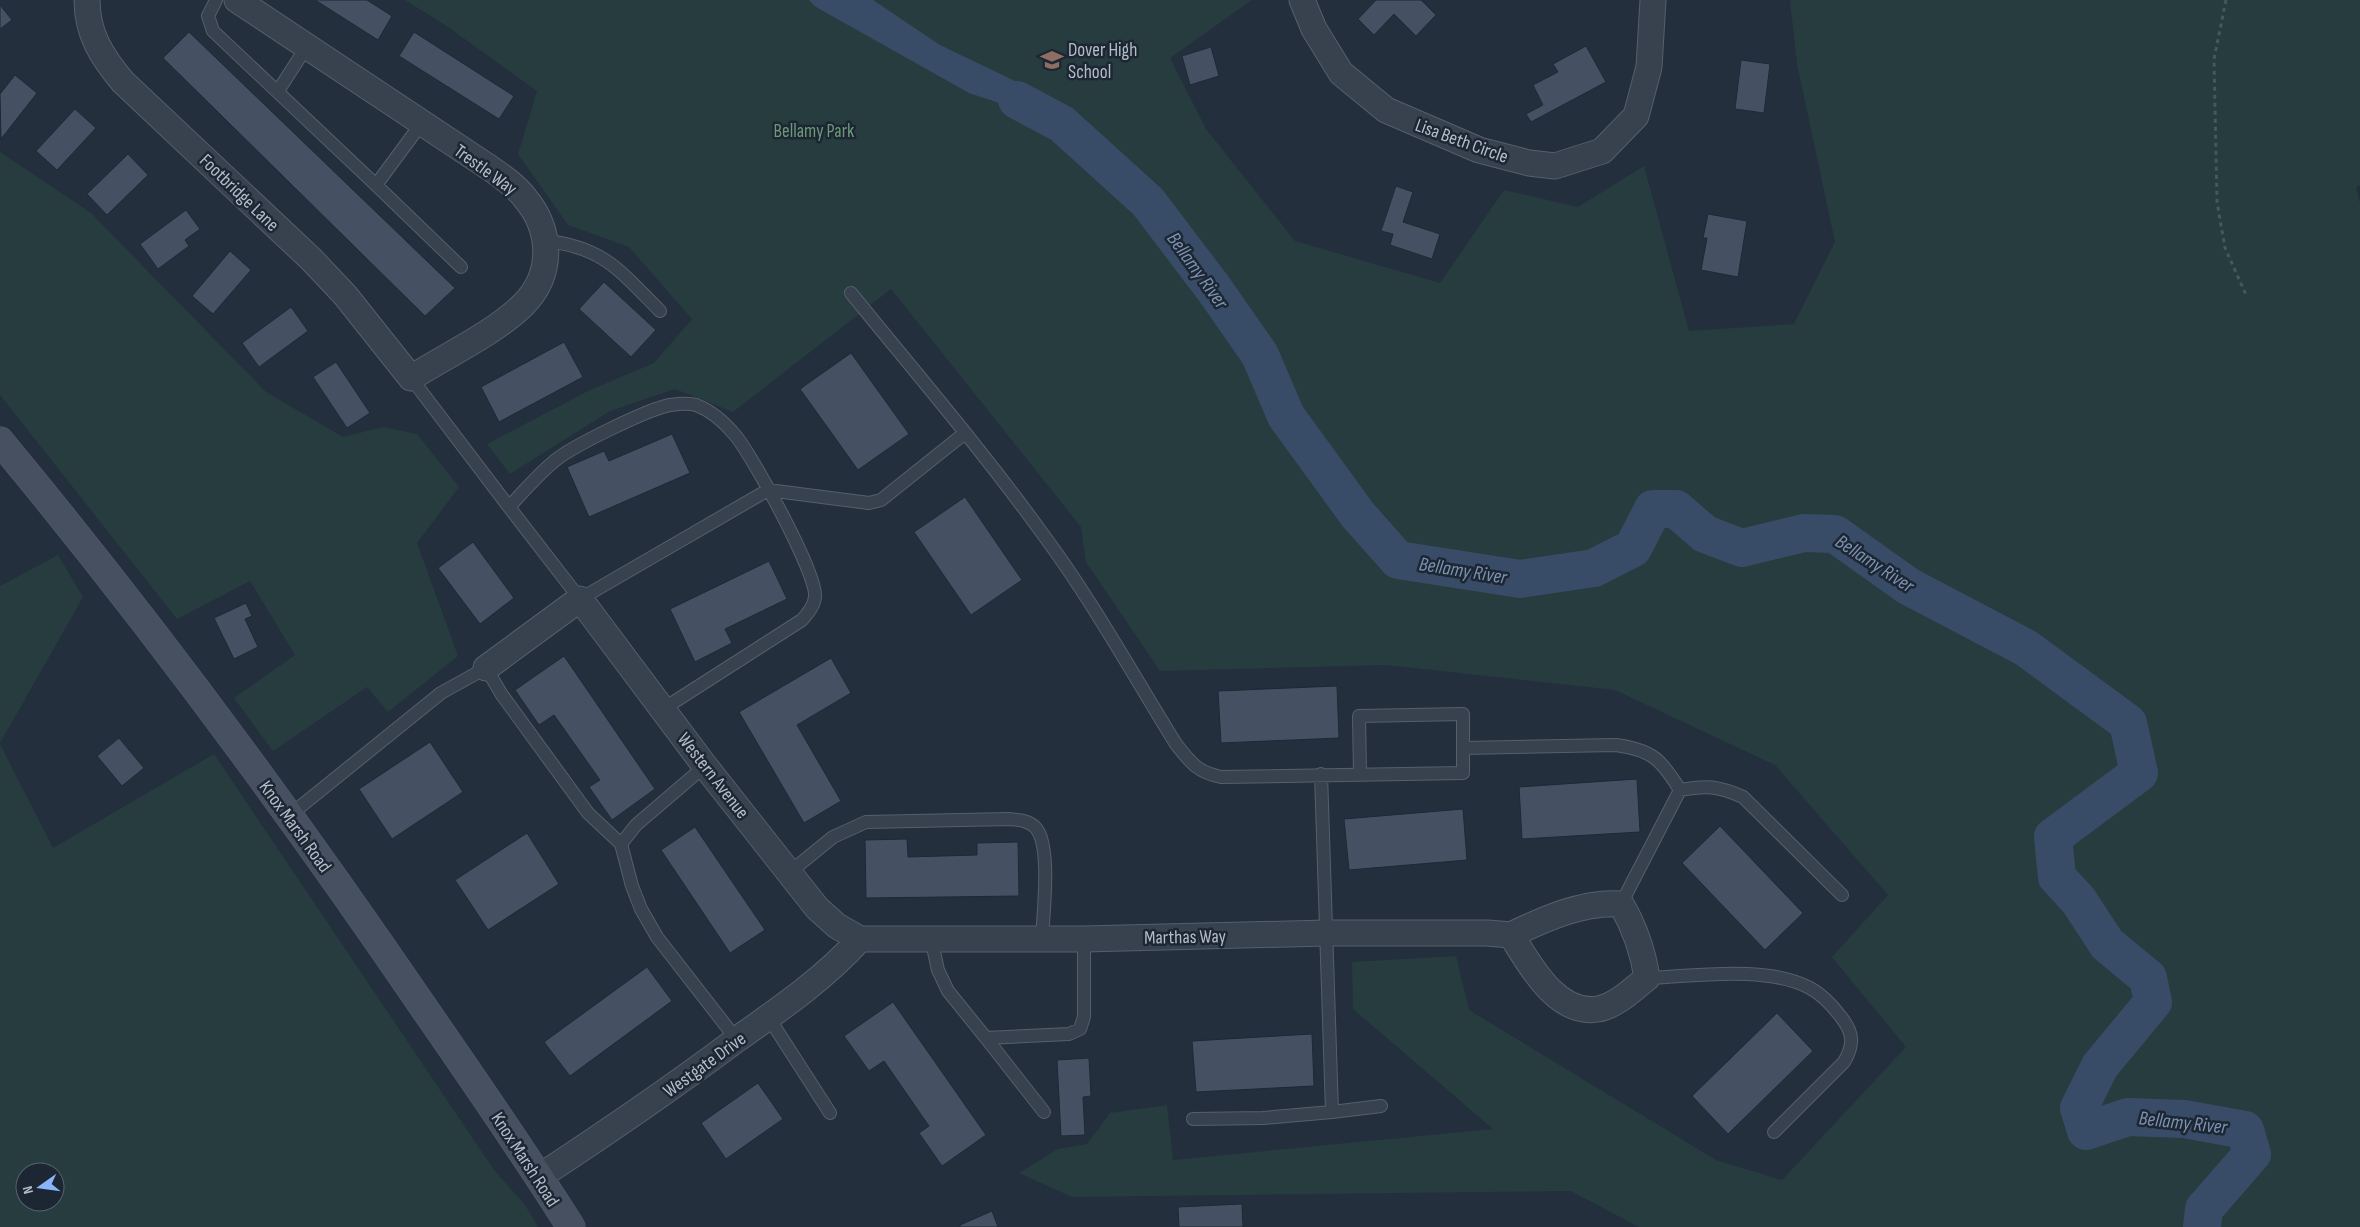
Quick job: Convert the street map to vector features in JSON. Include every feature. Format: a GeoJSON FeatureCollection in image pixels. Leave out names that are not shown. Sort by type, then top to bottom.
{"type":"FeatureCollection","features":[{"type":"Feature","properties":{"kind":"main road","name":"Knox Marsh Road"},"geometry":{"type":"LineString","coordinates":[[0,441],[155,636],[290,816],[390,957],[539,1177],[570,1227]]}},
{"type":"Feature","properties":{"kind":"street","name":"Footbridge Lane"},"geometry":{"type":"LineString","coordinates":[[87,0],[87,19],[94,40],[107,64],[123,82],[310,259],[345,295],[411,378]]}},
{"type":"Feature","properties":{"kind":"street","name":"Trestle Way"},"geometry":{"type":"LineString","coordinates":[[237,0],[421,124],[487,166],[525,197],[539,218],[546,241],[547,259],[539,283],[524,304],[505,320],[411,378]]}},
{"type":"Feature","properties":{"kind":"street","name":"Lisa Beth Circle"},"geometry":{"type":"LineString","coordinates":[[1302,0],[1314,29],[1341,73],[1386,110],[1479,150],[1529,163],[1555,166],[1602,151],[1636,116],[1648,67],[1653,0]]}},
{"type":"Feature","properties":{"kind":"street"},"geometry":{"type":"LineString","coordinates":[[486,668],[580,600]]}},
{"type":"Feature","properties":{"kind":"street","name":"Western Avenue"},"geometry":{"type":"LineString","coordinates":[[580,600],[705,766],[817,908],[837,926],[860,939]]}},
{"type":"Feature","properties":{"kind":"street","name":"Marthas Way"},"geometry":{"type":"LineString","coordinates":[[860,939],[1084,939],[1327,933],[1511,935],[1583,907],[1603,903],[1621,904]]}},
{"type":"Feature","properties":{"kind":"street"},"geometry":{"type":"LineString","coordinates":[[1511,935],[1549,989],[1565,1002],[1582,1009],[1598,1009],[1612,1004],[1647,978],[1643,952],[1634,926],[1621,904]]}},
{"type":"Feature","properties":{"kind":"street","name":"Westgate Drive"},"geometry":{"type":"LineString","coordinates":[[539,1177],[676,1085],[768,1018],[837,964],[860,939]]}},
{"type":"Feature","properties":{"kind":"lane"},"geometry":{"type":"LineString","coordinates":[[216,0],[208,16],[213,31],[461,267]]}},
{"type":"Feature","properties":{"kind":"lane"},"geometry":{"type":"LineString","coordinates":[[278,91],[307,46]]}},
{"type":"Feature","properties":{"kind":"lane"},"geometry":{"type":"LineString","coordinates":[[376,185],[421,124]]}},
{"type":"Feature","properties":{"kind":"lane"},"geometry":{"type":"LineString","coordinates":[[546,241],[575,245],[609,261],[660,311]]}},
{"type":"Feature","properties":{"kind":"lane"},"geometry":{"type":"LineString","coordinates":[[850,293],[966,434],[1043,533],[1084,594],[1176,744],[1190,762],[1204,773],[1221,777],[1360,773],[1463,773],[1463,714],[1359,716],[1360,773]]}},
{"type":"Feature","properties":{"kind":"lane"},"geometry":{"type":"LineString","coordinates":[[411,378],[580,600],[768,490],[868,503],[881,500],[966,434]]}},
{"type":"Feature","properties":{"kind":"lane"},"geometry":{"type":"LineString","coordinates":[[509,507],[556,459],[577,446],[670,405],[695,405],[718,417],[750,456],[809,569],[814,584],[815,597],[811,609],[802,620],[663,709]]}},
{"type":"Feature","properties":{"kind":"lane"},"geometry":{"type":"LineString","coordinates":[[290,816],[441,693],[486,668],[502,694],[588,813],[621,844],[638,901],[657,937],[737,1040]]}},
{"type":"Feature","properties":{"kind":"lane"},"geometry":{"type":"LineString","coordinates":[[1463,748],[1616,745],[1637,748],[1653,755],[1666,767],[1680,790]]}},
{"type":"Feature","properties":{"kind":"lane"},"geometry":{"type":"LineString","coordinates":[[621,844],[636,825],[705,766]]}},
{"type":"Feature","properties":{"kind":"lane"},"geometry":{"type":"LineString","coordinates":[[1321,774],[1332,1112]]}},
{"type":"Feature","properties":{"kind":"lane"},"geometry":{"type":"LineString","coordinates":[[1680,790],[1702,786],[1722,788],[1743,797],[1842,894]]}},
{"type":"Feature","properties":{"kind":"lane"},"geometry":{"type":"LineString","coordinates":[[1621,904],[1680,790]]}},
{"type":"Feature","properties":{"kind":"lane"},"geometry":{"type":"LineString","coordinates":[[790,872],[833,838],[848,829],[866,822],[1024,820],[1035,827],[1041,838],[1044,854],[1042,939]]}},
{"type":"Feature","properties":{"kind":"lane"},"geometry":{"type":"LineString","coordinates":[[931,938],[938,970],[948,991],[1044,1112]]}},
{"type":"Feature","properties":{"kind":"lane"},"geometry":{"type":"LineString","coordinates":[[986,1038],[1069,1034],[1080,1029],[1084,1017],[1084,939]]}},
{"type":"Feature","properties":{"kind":"lane"},"geometry":{"type":"LineString","coordinates":[[1647,978],[1728,974],[1784,979],[1810,988],[1830,1002],[1845,1021],[1851,1034],[1852,1049],[1844,1062],[1774,1132]]}},
{"type":"Feature","properties":{"kind":"lane"},"geometry":{"type":"LineString","coordinates":[[768,1018],[830,1113]]}},
{"type":"Feature","properties":{"kind":"lane"},"geometry":{"type":"LineString","coordinates":[[1193,1119],[1263,1118],[1381,1106]]}},
{"type":"Feature","properties":{"kind":"path"},"geometry":{"type":"LineString","coordinates":[[2226,0],[2214,60],[2217,202],[2225,248],[2247,297]]}},
{"type":"Feature","properties":{"kind":"green space","name":"Bellamy Park"},"geometry":{"type":"Polygon","coordinates":[[[405,0],[1252,0],[1170,58],[1206,129],[1295,241],[1440,283],[1504,190],[1578,207],[1644,166],[1689,331],[1794,324],[1835,242],[1797,64],[1790,0],[2360,0],[2360,185],[2356,187],[2360,203],[2360,1227],[1639,1227],[1571,1191],[1072,1197],[1019,1173],[1058,1149],[1087,1144],[1110,1113],[1167,1105],[1173,1160],[1493,1129],[1353,1009],[1352,962],[1456,956],[1469,1010],[1716,1160],[1782,1180],[1906,1047],[1832,957],[1888,895],[1775,765],[1615,690],[1386,665],[1160,671],[1086,562],[1081,527],[891,289],[733,412],[675,389],[610,411],[510,474],[487,444],[588,391],[654,363],[692,319],[629,247],[568,225],[518,154],[537,91],[448,27],[405,0]]]}},
{"type":"Feature","properties":{"kind":"green space"},"geometry":{"type":"Polygon","coordinates":[[[0,152],[91,213],[266,392],[343,437],[383,427],[417,434],[459,487],[417,543],[458,656],[388,712],[367,687],[273,751],[234,698],[295,655],[250,581],[177,619],[0,395],[0,152]]]}},
{"type":"Feature","properties":{"kind":"green space"},"geometry":{"type":"Polygon","coordinates":[[[58,555],[83,597],[0,743],[0,586],[58,555]]]}},
{"type":"Feature","properties":{"kind":"green space"},"geometry":{"type":"Polygon","coordinates":[[[0,744],[53,848],[214,754],[494,1170],[525,1205],[538,1227],[0,1227],[0,744]]]}},
{"type":"Feature","properties":{"kind":"water"},"geometry":{"type":"Polygon","coordinates":[[[809,0],[873,0],[940,45],[1015,81],[1062,124],[969,93],[816,7],[809,0]]]}},
{"type":"Feature","properties":{"kind":"building"},"geometry":{"type":"Polygon","coordinates":[[[315,0],[367,0],[392,16],[378,40],[315,0]]]}},
{"type":"Feature","properties":{"kind":"building"},"geometry":{"type":"Polygon","coordinates":[[[1376,0],[1421,0],[1436,15],[1416,36],[1394,14],[1374,35],[1358,19],[1376,0]]]}},
{"type":"Feature","properties":{"kind":"building"},"geometry":{"type":"Polygon","coordinates":[[[0,5],[12,20],[0,29],[0,5]]]}},
{"type":"Feature","properties":{"kind":"building"},"geometry":{"type":"Polygon","coordinates":[[[189,32],[455,288],[425,316],[163,58],[189,32]]]}},
{"type":"Feature","properties":{"kind":"building"},"geometry":{"type":"Polygon","coordinates":[[[414,32],[514,96],[499,119],[399,56],[414,32]]]}},
{"type":"Feature","properties":{"kind":"building"},"geometry":{"type":"Polygon","coordinates":[[[1586,46],[1606,82],[1531,122],[1526,114],[1543,105],[1533,85],[1558,72],[1553,64],[1586,46]]]}},
{"type":"Feature","properties":{"kind":"building"},"geometry":{"type":"Polygon","coordinates":[[[1211,47],[1219,76],[1190,85],[1182,56],[1211,47]]]}},
{"type":"Feature","properties":{"kind":"building"},"geometry":{"type":"Polygon","coordinates":[[[1741,60],[1770,64],[1764,113],[1735,109],[1741,60]]]}},
{"type":"Feature","properties":{"kind":"building"},"geometry":{"type":"Polygon","coordinates":[[[15,75],[37,93],[1,139],[0,94],[15,75]]]}},
{"type":"Feature","properties":{"kind":"building"},"geometry":{"type":"Polygon","coordinates":[[[75,109],[96,128],[57,170],[36,151],[75,109]]]}},
{"type":"Feature","properties":{"kind":"building"},"geometry":{"type":"Polygon","coordinates":[[[128,154],[148,175],[107,215],[87,194],[128,154]]]}},
{"type":"Feature","properties":{"kind":"building"},"geometry":{"type":"Polygon","coordinates":[[[1396,186],[1413,192],[1403,222],[1440,234],[1432,259],[1390,245],[1393,234],[1381,231],[1396,186]]]}},
{"type":"Feature","properties":{"kind":"building"},"geometry":{"type":"Polygon","coordinates":[[[186,210],[200,229],[185,240],[189,246],[158,269],[140,244],[186,210]]]}},
{"type":"Feature","properties":{"kind":"building"},"geometry":{"type":"Polygon","coordinates":[[[1708,214],[1747,221],[1738,277],[1701,270],[1707,238],[1703,238],[1708,214]]]}},
{"type":"Feature","properties":{"kind":"building"},"geometry":{"type":"Polygon","coordinates":[[[230,251],[251,270],[213,314],[192,296],[230,251]]]}},
{"type":"Feature","properties":{"kind":"building"},"geometry":{"type":"Polygon","coordinates":[[[604,282],[656,330],[631,357],[579,309],[604,282]]]}},
{"type":"Feature","properties":{"kind":"building"},"geometry":{"type":"Polygon","coordinates":[[[291,307],[308,331],[259,367],[242,343],[291,307]]]}},
{"type":"Feature","properties":{"kind":"building"},"geometry":{"type":"Polygon","coordinates":[[[564,342],[583,377],[499,422],[481,387],[564,342]]]}},
{"type":"Feature","properties":{"kind":"building"},"geometry":{"type":"Polygon","coordinates":[[[851,353],[909,434],[858,470],[800,389],[851,353]]]}},
{"type":"Feature","properties":{"kind":"building"},"geometry":{"type":"Polygon","coordinates":[[[336,362],[370,413],[347,428],[313,377],[336,362]]]}},
{"type":"Feature","properties":{"kind":"building"},"geometry":{"type":"Polygon","coordinates":[[[672,434],[690,473],[589,517],[567,467],[604,451],[609,461],[672,434]]]}},
{"type":"Feature","properties":{"kind":"building"},"geometry":{"type":"Polygon","coordinates":[[[965,497],[1022,580],[971,615],[914,532],[965,497]]]}},
{"type":"Feature","properties":{"kind":"building"},"geometry":{"type":"Polygon","coordinates":[[[473,542],[514,598],[480,624],[438,568],[473,542]]]}},
{"type":"Feature","properties":{"kind":"building"},"geometry":{"type":"Polygon","coordinates":[[[769,561],[787,599],[725,629],[732,643],[695,662],[670,609],[769,561]]]}},
{"type":"Feature","properties":{"kind":"building"},"geometry":{"type":"Polygon","coordinates":[[[246,603],[252,616],[245,619],[258,647],[234,659],[214,618],[246,603]]]}},
{"type":"Feature","properties":{"kind":"building"},"geometry":{"type":"Polygon","coordinates":[[[564,656],[655,789],[612,820],[589,787],[600,780],[554,715],[539,725],[515,690],[564,656]]]}},
{"type":"Feature","properties":{"kind":"building"},"geometry":{"type":"Polygon","coordinates":[[[831,658],[851,693],[797,725],[841,801],[804,823],[739,712],[831,658]]]}},
{"type":"Feature","properties":{"kind":"building"},"geometry":{"type":"Polygon","coordinates":[[[1337,686],[1339,738],[1221,743],[1218,691],[1337,686]]]}},
{"type":"Feature","properties":{"kind":"building"},"geometry":{"type":"Polygon","coordinates":[[[119,738],[144,768],[122,786],[97,756],[119,738]]]}},
{"type":"Feature","properties":{"kind":"building"},"geometry":{"type":"Polygon","coordinates":[[[430,742],[463,792],[392,839],[359,789],[430,742]]]}},
{"type":"Feature","properties":{"kind":"building"},"geometry":{"type":"Polygon","coordinates":[[[1637,779],[1640,832],[1522,839],[1519,787],[1637,779]]]}},
{"type":"Feature","properties":{"kind":"building"},"geometry":{"type":"Polygon","coordinates":[[[1463,809],[1467,860],[1349,870],[1344,819],[1463,809]]]}},
{"type":"Feature","properties":{"kind":"building"},"geometry":{"type":"Polygon","coordinates":[[[1720,826],[1803,913],[1765,950],[1682,863],[1720,826]]]}},
{"type":"Feature","properties":{"kind":"building"},"geometry":{"type":"Polygon","coordinates":[[[695,827],[765,930],[730,953],[661,850],[695,827]]]}},
{"type":"Feature","properties":{"kind":"building"},"geometry":{"type":"Polygon","coordinates":[[[527,833],[559,884],[488,930],[455,880],[527,833]]]}},
{"type":"Feature","properties":{"kind":"building"},"geometry":{"type":"Polygon","coordinates":[[[907,839],[908,857],[977,855],[977,843],[1018,842],[1019,896],[866,898],[865,840],[907,839]]]}},
{"type":"Feature","properties":{"kind":"building"},"geometry":{"type":"Polygon","coordinates":[[[647,967],[672,1001],[570,1076],[544,1042],[647,967]]]}},
{"type":"Feature","properties":{"kind":"building"},"geometry":{"type":"Polygon","coordinates":[[[893,1002],[986,1135],[942,1166],[919,1133],[929,1126],[884,1061],[869,1071],[844,1036],[893,1002]]]}},
{"type":"Feature","properties":{"kind":"building"},"geometry":{"type":"Polygon","coordinates":[[[1777,1013],[1813,1051],[1728,1134],[1692,1096],[1777,1013]]]}},
{"type":"Feature","properties":{"kind":"building"},"geometry":{"type":"Polygon","coordinates":[[[1312,1034],[1314,1086],[1196,1092],[1192,1041],[1312,1034]]]}},
{"type":"Feature","properties":{"kind":"building"},"geometry":{"type":"Polygon","coordinates":[[[1089,1058],[1091,1096],[1083,1097],[1085,1135],[1061,1136],[1057,1060],[1089,1058]]]}},
{"type":"Feature","properties":{"kind":"building"},"geometry":{"type":"Polygon","coordinates":[[[758,1083],[783,1119],[726,1159],[701,1123],[758,1083]]]}},
{"type":"Feature","properties":{"kind":"building"},"geometry":{"type":"Polygon","coordinates":[[[1242,1204],[1243,1227],[1179,1227],[1178,1207],[1242,1204]]]}},
{"type":"Feature","properties":{"kind":"building"},"geometry":{"type":"Polygon","coordinates":[[[992,1211],[998,1227],[960,1227],[960,1225],[992,1211]]]}},
{"type":"Feature","properties":{"kind":"waterway","name":"Bellamy River"},"geometry":{"type":"LineString","coordinates":[[1017,100],[1062,124],[1148,202],[1214,289],[1260,355],[1286,416],[1358,515],[1398,560],[1520,579],[1594,568],[1633,548],[1653,509],[1676,509],[1705,534],[1742,548],[1804,533],[1835,534],[1908,586],[2026,648],[2128,723],[2139,773],[2053,837],[2057,877],[2079,901],[2107,944],[2148,978],[2153,1002],[2100,1066],[2079,1108],[2086,1131],[2128,1117],[2184,1119],[2245,1130],[2252,1154],[2204,1209],[2202,1227]]}},
{"type":"Feature","properties":{"kind":"place","name":"Dover High School"},"geometry":{"type":"Point","coordinates":[1052,60]}}]}
